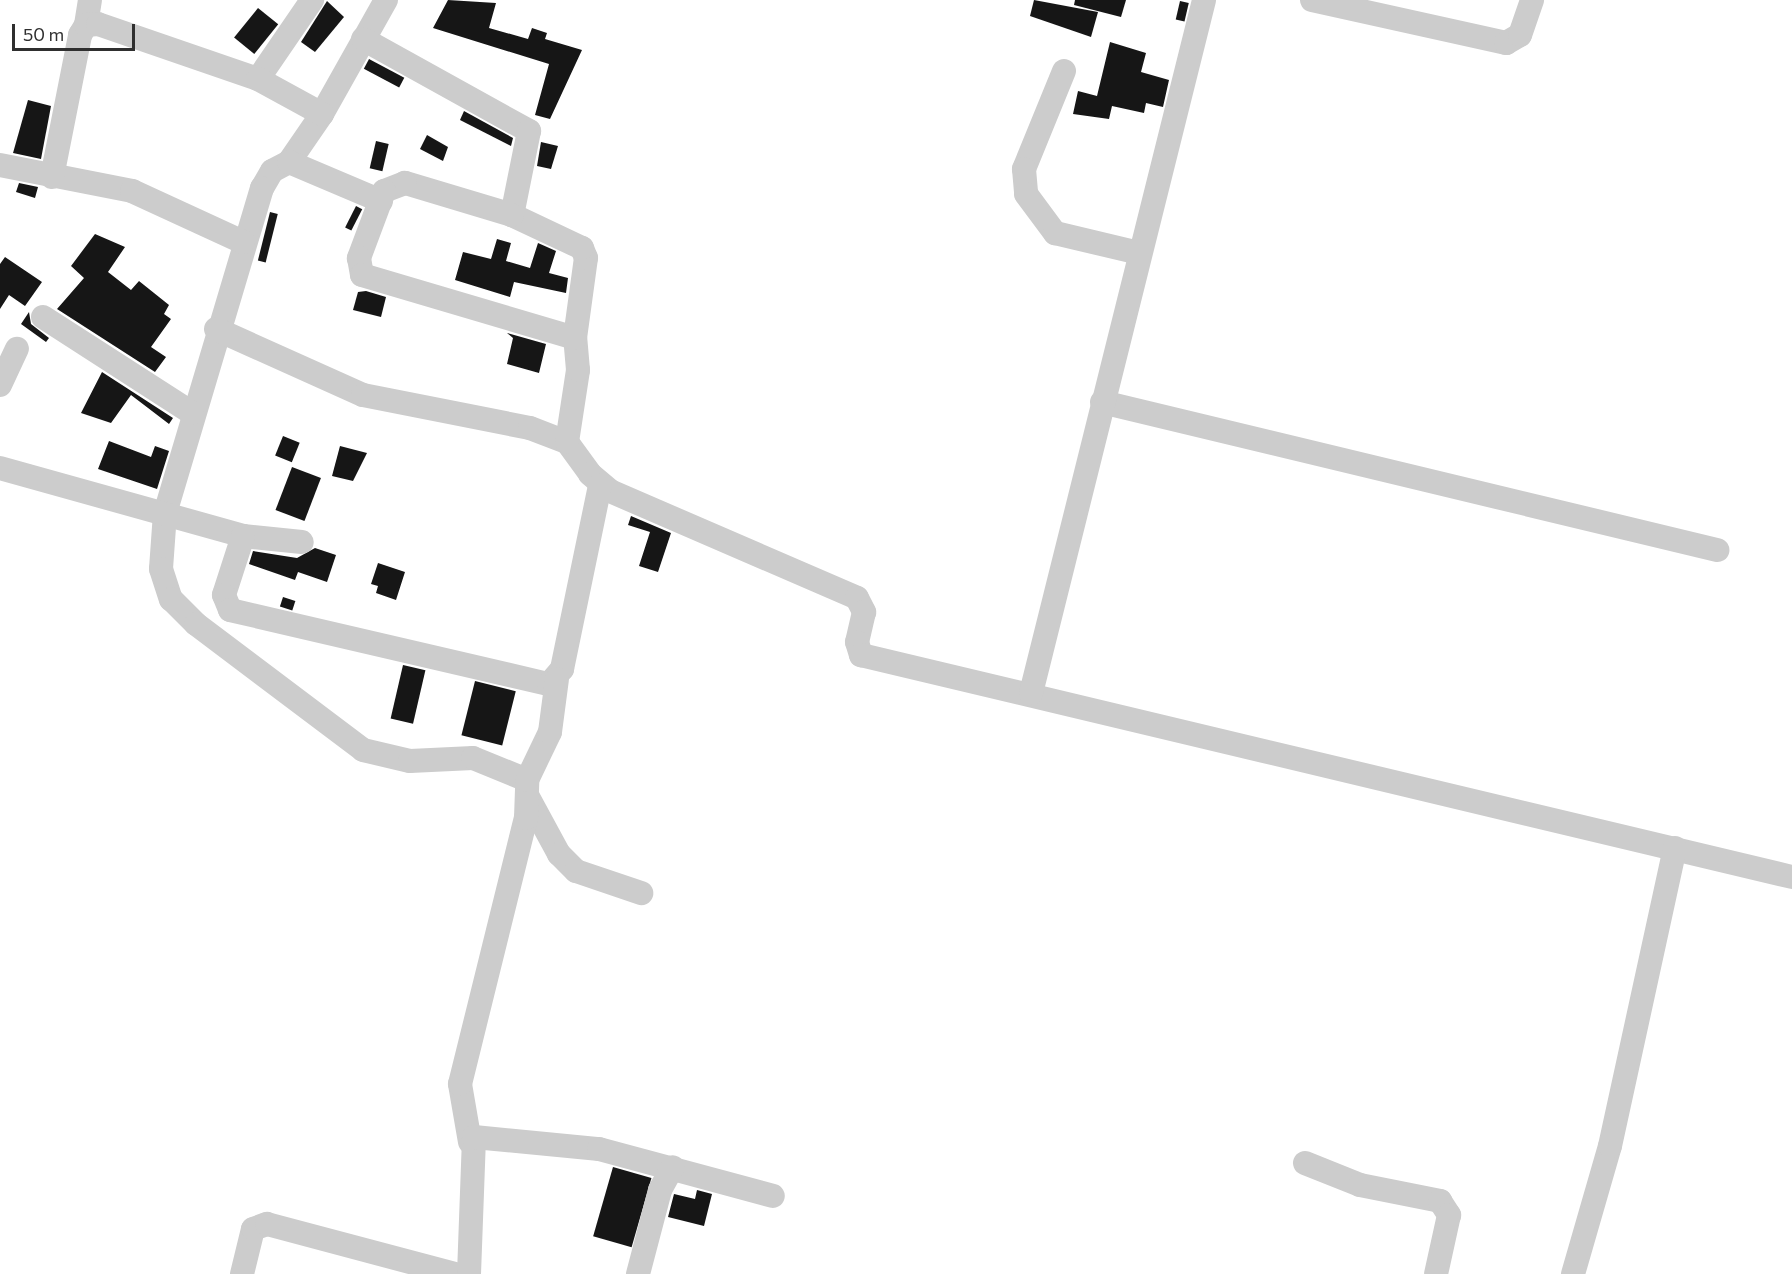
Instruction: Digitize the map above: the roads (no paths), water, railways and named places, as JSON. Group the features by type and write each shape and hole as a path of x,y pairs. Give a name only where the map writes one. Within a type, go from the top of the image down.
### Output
{"street":[{"path":"52,177 80,35 86,25 90,0"},
{"path":"258,79 312,0"},
{"path":"386,0 322,114 289,162 272,171 262,188 216,330 165,513 160,557 171,599 215,640 348,740 393,759 473,758 528,789 559,854 576,871 641,893"},
{"path":"1031,693 1204,0"},
{"path":"1312,0 1506,44 1520,35 1532,0"},
{"path":"86,25 98,24 258,79 322,114"},
{"path":"363,39 529,131 512,215"},
{"path":"1064,71 1024,169 1026,194 1055,233 1139,253"},
{"path":"289,162 381,201"},
{"path":"0,165 132,191 175,206 243,242"},
{"path":"567,442 578,370 575,338 586,258 582,248 512,215 405,183 393,184 381,201 360,258 362,275 575,338"},
{"path":"43,317 192,413"},
{"path":"216,330 363,395 530,428 567,442 600,485 857,598 864,612 857,642 861,655 1031,693 1792,877"},
{"path":"0,385 17,349"},
{"path":"1102,402 1717,550"},
{"path":"0,468 243,536 302,542"},
{"path":"469,1274 471,1142 460,1084 528,789 547,741 557,679 600,485"},
{"path":"243,536 224,594 230,610 541,684 557,679"},
{"path":"1573,1274 1610,1146 1675,849"},
{"path":"471,1142 480,1137 599,1149 673,1167 773,1196"},
{"path":"1305,1163 1360,1185 1440,1201 1449,1215 1436,1274"},
{"path":"638,1274 660,1190 673,1167"},
{"path":"242,1274 253,1230 267,1224 455,1274"}]}
